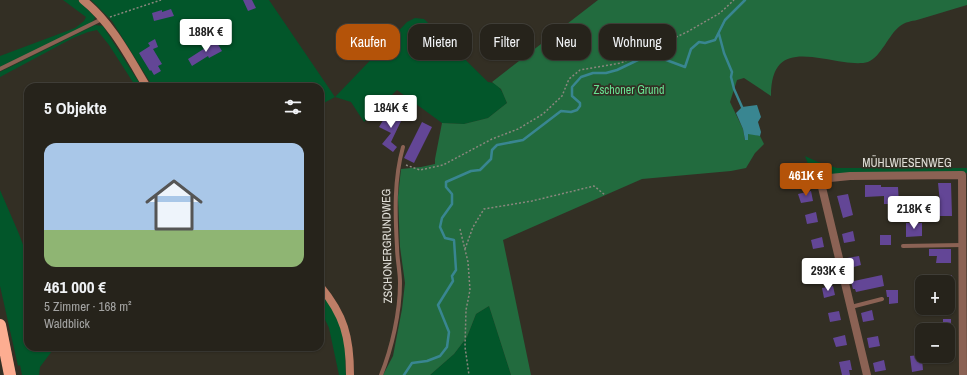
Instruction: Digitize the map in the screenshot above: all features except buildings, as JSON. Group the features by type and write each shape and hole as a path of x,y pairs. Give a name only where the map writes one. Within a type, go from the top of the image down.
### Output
{"highway":[{"path":"0,325 10,375"}],"street":[{"path":"83,0 91,6 119,41 145,83"},
{"name":"MÜHLWIESENWEG","path":"851,307 820,179 850,176 962,175 962,245 965,256 963,375"},
{"path":"324,291 334,303 342,321 347,339 350,375"},
{"path":"851,307 867,375"}],"lane":[{"path":"0,69 102,19"},
{"name":"ZSCHONERGRUNDWEG","path":"381,375 388,357 398,310 400,283 397,247 396,198 398,163 402,147"},
{"path":"903,246 962,245"},
{"path":"851,307 882,299"}],"path":[{"path":"102,19 161,0"},
{"path":"398,163 420,170 443,165 492,139 518,129 543,114 562,96 569,79 580,70 621,63 687,32 720,14 734,0"},
{"path":"465,248 473,227 484,209 532,201 594,186 605,195"},
{"path":"460,229 468,262 470,290 466,310 465,347 469,375"}],"green space":[{"path":"63,0 78,0 95,17 94,20 91,23 0,67 0,56 75,28 84,21 86,17"},
{"path":"91,0 269,0 335,97 324,103 324,83 151,83 112,21"},
{"name":"Zschoner Grund","path":"598,0 967,0 967,5 902,25 892,34 881,51 868,62 850,63 805,57 794,57 785,61 777,68 773,79 771,96 744,78 737,80 730,102 743,129 745,140 748,133 760,136 764,144 755,153 746,168 731,171 642,179 503,240 531,375 511,375 489,306 476,314 467,337 454,354 430,375 383,375 393,356 402,309 405,283 400,247 398,197 401,169 435,164 442,123 464,124 488,118 507,103 501,89 492,82 520,60 534,60 534,50 542,43 542,60 591,60 591,24 567,24"},
{"path":"415,18 424,19 429,24 408,24 408,60 466,60 488,82 498,86 507,103 488,118 464,124 442,123 397,90 364,122 351,102 335,97 371,60 400,60 400,29 407,22"},
{"path":"95,25 103,26 139,83 133,83 109,45 97,30 73,38 0,77 0,72"},
{"path":"805,156 837,168 967,168 967,173 849,174 829,176 812,175"},
{"path":"0,190 24,247 24,351 52,351 40,367 39,375 22,375 20,365 18,366 0,286"},
{"path":"324,296 339,321 343,332 346,375 339,375 329,328 324,317"},
{"path":"489,306 511,375 430,375 454,354 467,337 476,314"}],"water":[{"path":"757,105 761,117 758,122 761,132 760,136 748,134 748,140 745,140 743,129 736,113 742,107"}],"waterway":[{"path":"404,375 412,363 427,361 440,356 447,347 449,332 438,305 453,281 452,276 456,270 454,240 445,238 440,227 442,218 452,204 452,194 446,187 446,182 471,171 480,170 491,159 492,150 497,145 523,140 561,111 571,112 577,110 580,103 572,96 572,87 581,77 593,73 606,73 617,70 642,58 653,55 685,67 691,49 699,42 705,43 715,40 725,20 745,0"},
{"path":"719,34 724,53 732,72 731,77 734,89 742,107"}]}
